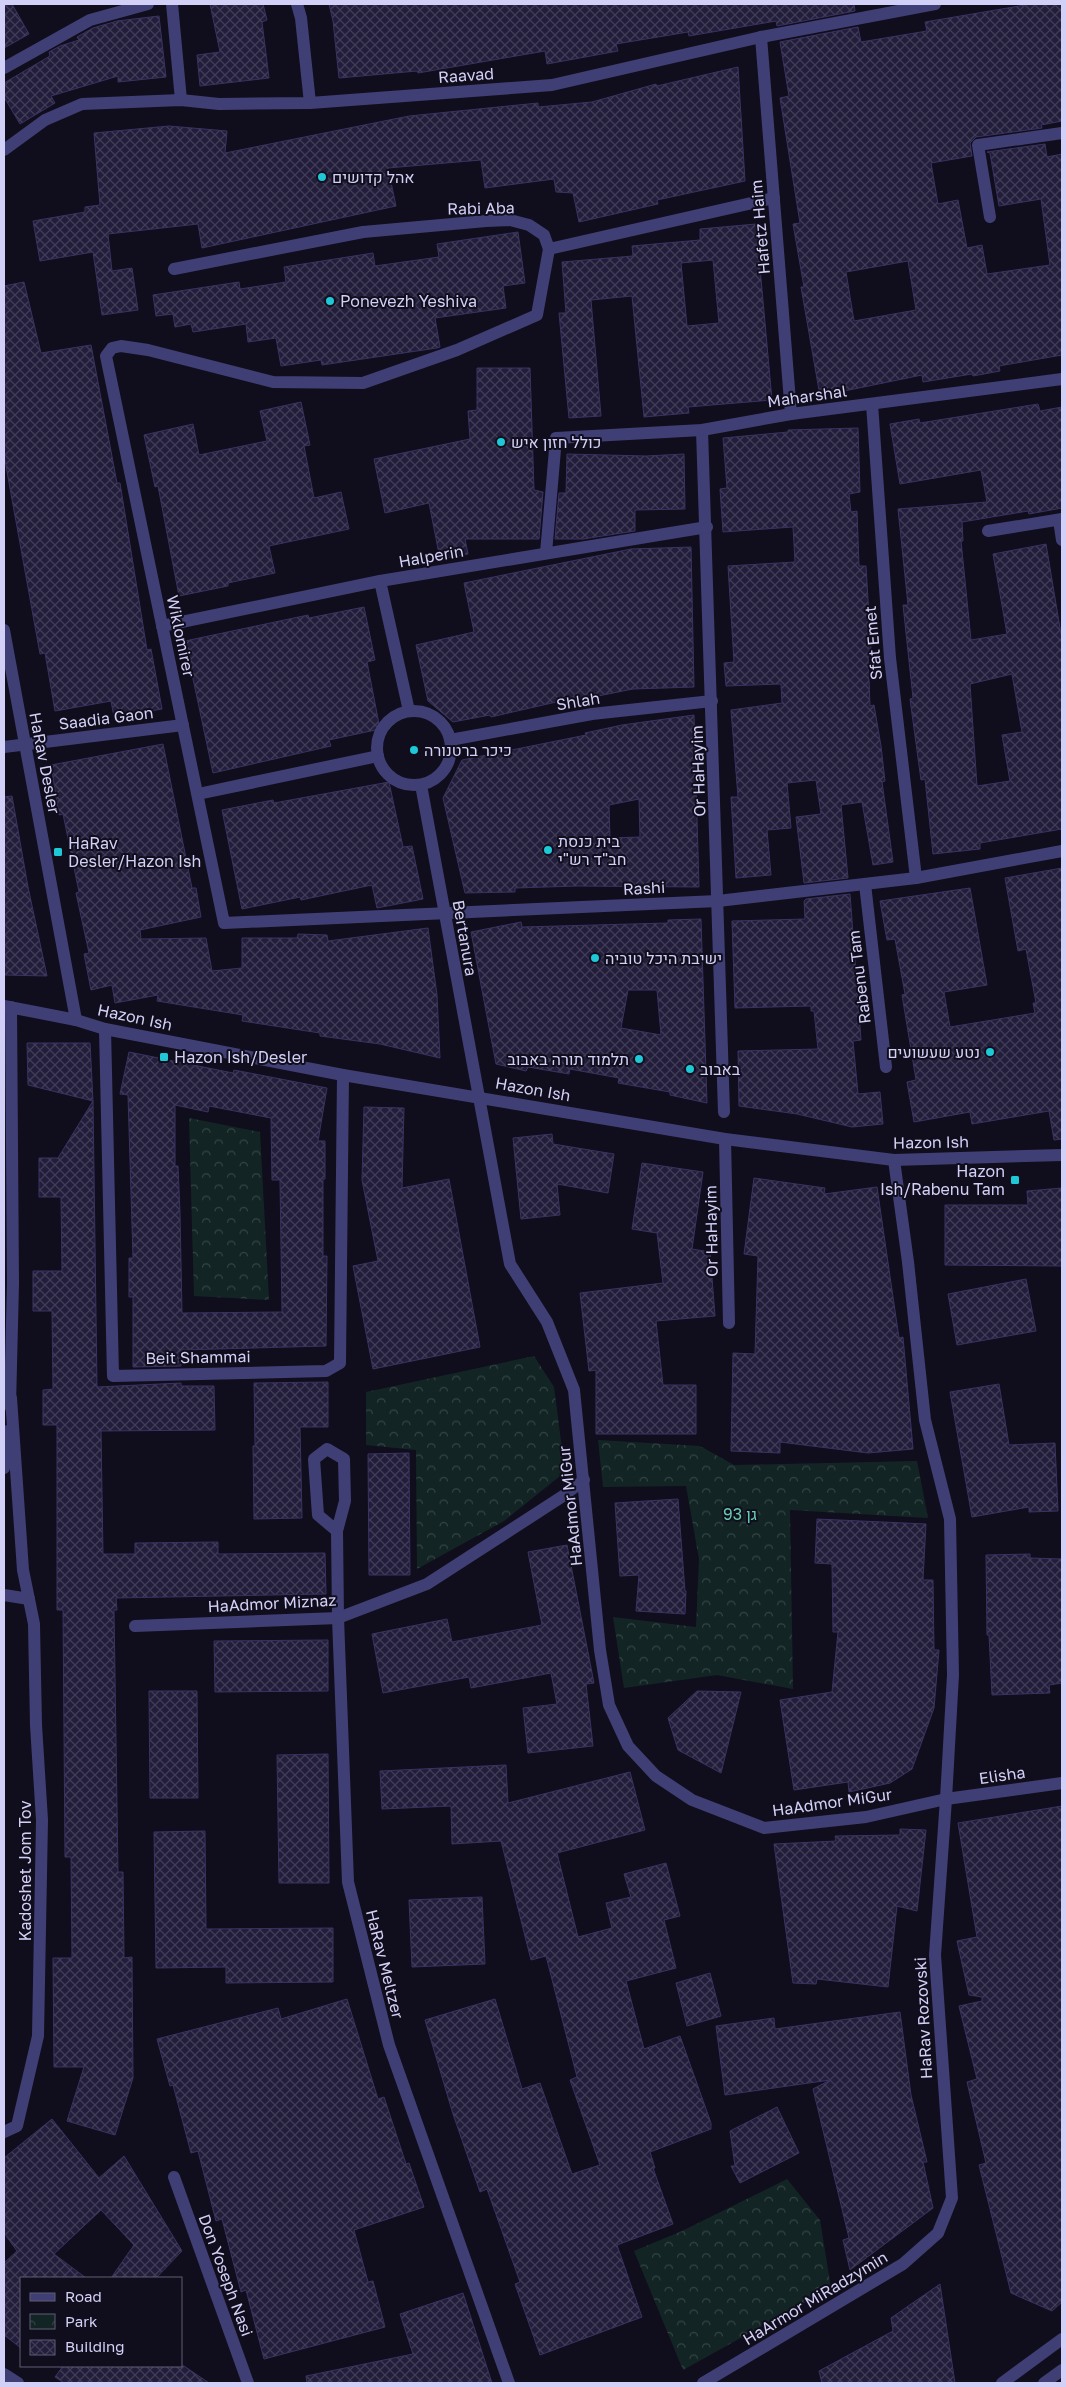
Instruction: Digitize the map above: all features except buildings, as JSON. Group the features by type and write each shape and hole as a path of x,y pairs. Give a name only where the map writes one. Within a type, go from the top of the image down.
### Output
{"street":[{"path":"4,68 90,20 148,4"},
{"path":"172,4 181,100"},
{"path":"297,4 301,18 310,103"},
{"name":"Raavad","path":"6,145 44,120 82,104 181,100 219,104 310,103 552,85 761,37 935,4"},
{"name":"Hafetz Haim","path":"761,37 791,414"},
{"path":"990,217 978,145 1062,133"},
{"path":"550,249 774,198"},
{"name":"Rabi Aba","path":"174,269 362,232 486,220 510,220 529,224 544,235 550,249"},
{"name":"Wiklomirer","path":"224,923 106,356 112,348 121,346 148,350 273,382 363,383 457,350 536,315 550,249"},
{"name":"Maharshal","path":"546,553 556,438 702,430 791,414 1062,379"},
{"name":"Sfat Emet","path":"872,404 890,658 916,878"},
{"name":"Or HaHayim","path":"702,430 724,1112"},
{"path":"988,531 1061,520 1062,540"},
{"name":"Halperin","path":"162,626 380,581 706,527"},
{"path":"380,581 409,711"},
{"name":"HaRav Desler","path":"4,630 76,1020"},
{"name":"Shlah","path":"450,740 592,714 712,701"},
{"path":"409,711 420,711 430,715 446,730 450,740 451,752 444,768 432,781 421,784 409,785 394,778 382,766 378,756 377,744 381,732 388,722 397,715 409,711"},
{"name":"Saadia Gaon","path":"4,747 183,725"},
{"path":"198,794 378,756"},
{"name":"Bertanura","path":"421,784 478,1097"},
{"name":"Rashi","path":"224,923 718,901 916,878 1062,851"},
{"name":"Rabenu Tam","path":"865,884 886,1067"},
{"path":"4,1468 11,1398 13,1274 7,1006"},
{"name":"Hazon Ish","path":"7,1006 76,1020 105,1029 342,1075 725,1138 894,1160 1062,1155"},
{"name":"Beit Shammai","path":"105,1029 113,1376 326,1371 340,1363 342,1075"},
{"name":"HaAdmor MiGur","path":"478,1097 510,1264 547,1322 574,1390 600,1650 609,1705 628,1746 656,1776 692,1800 764,1828 866,1816 946,1799"},
{"name":"Or HaHayim","path":"725,1138 729,1323"},
{"path":"894,1160 926,1420 950,1518 953,1675 946,1799"},
{"path":"4,1595 29,1599 23,1570 11,1398"},
{"name":"HaRav Meltzer","path":"337,1532 318,1515 314,1459 327,1449 344,1459 345,1501 337,1532 338,1618 348,1882 389,2045 509,2383"},
{"name":"HaAdmor Miznaz","path":"135,1626 338,1618 427,1584 563,1496 584,1480"},
{"name":"Kadoshet Jom Tov","path":"4,2132 17,2126 38,2036 42,1820 36,1725 34,1624 29,1599"},
{"name":"Elisha","path":"946,1799 1062,1783"},
{"name":"HaRav Rozovski","path":"938,2233 952,2198 935,1956 946,1799"},
{"name":"Don Yoseph Nasi","path":"174,2178 248,2383"},
{"name":"HaArmor MiRadzymin","path":"703,2383 903,2264 938,2233"},
{"path":"1002,2383 1062,2339"},
{"path":"1044,2383 1062,2370"},
{"path":"4,2374 18,2383"}],"green space":[{"path":"189,1118 260,1132 269,1300 194,1296"},
{"path":"534,1356 554,1387 565,1472 504,1521 417,1569 416,1450 366,1445 366,1392"},
{"name":"גן 93","path":"598,1440 700,1446 734,1465 917,1461 928,1518 790,1510 793,1689 717,1675 624,1688 613,1617 696,1627 699,1559 686,1486 603,1487"},
{"path":"787,2179 820,2220 831,2288 683,2370 634,2251 682,2231"}],"place":[{"name":"אהל קדושים","path":"322,177"},
{"name":"Ponevezh Yeshiva","path":"330,301"},
{"name":"כולל חזון איש","path":"501,442"},
{"name":"כיכר ברטנורה","path":"414,750"},
{"name":"בית כנסת חב\"ד רש\"י","path":"548,850"},
{"name":"HaRav Desler/Hazon Ish","path":"58,852"},
{"name":"ישיבת היכל טוביה","path":"595,958"},
{"name":"נטע שעשועים","path":"990,1052"},
{"name":"Hazon Ish/Desler","path":"164,1057"},
{"name":"תלמוד תורה באבוב","path":"639,1059"},
{"name":"באבוב","path":"690,1069"},
{"name":"Hazon Ish/Rabenu Tam","path":"1015,1180"}]}
